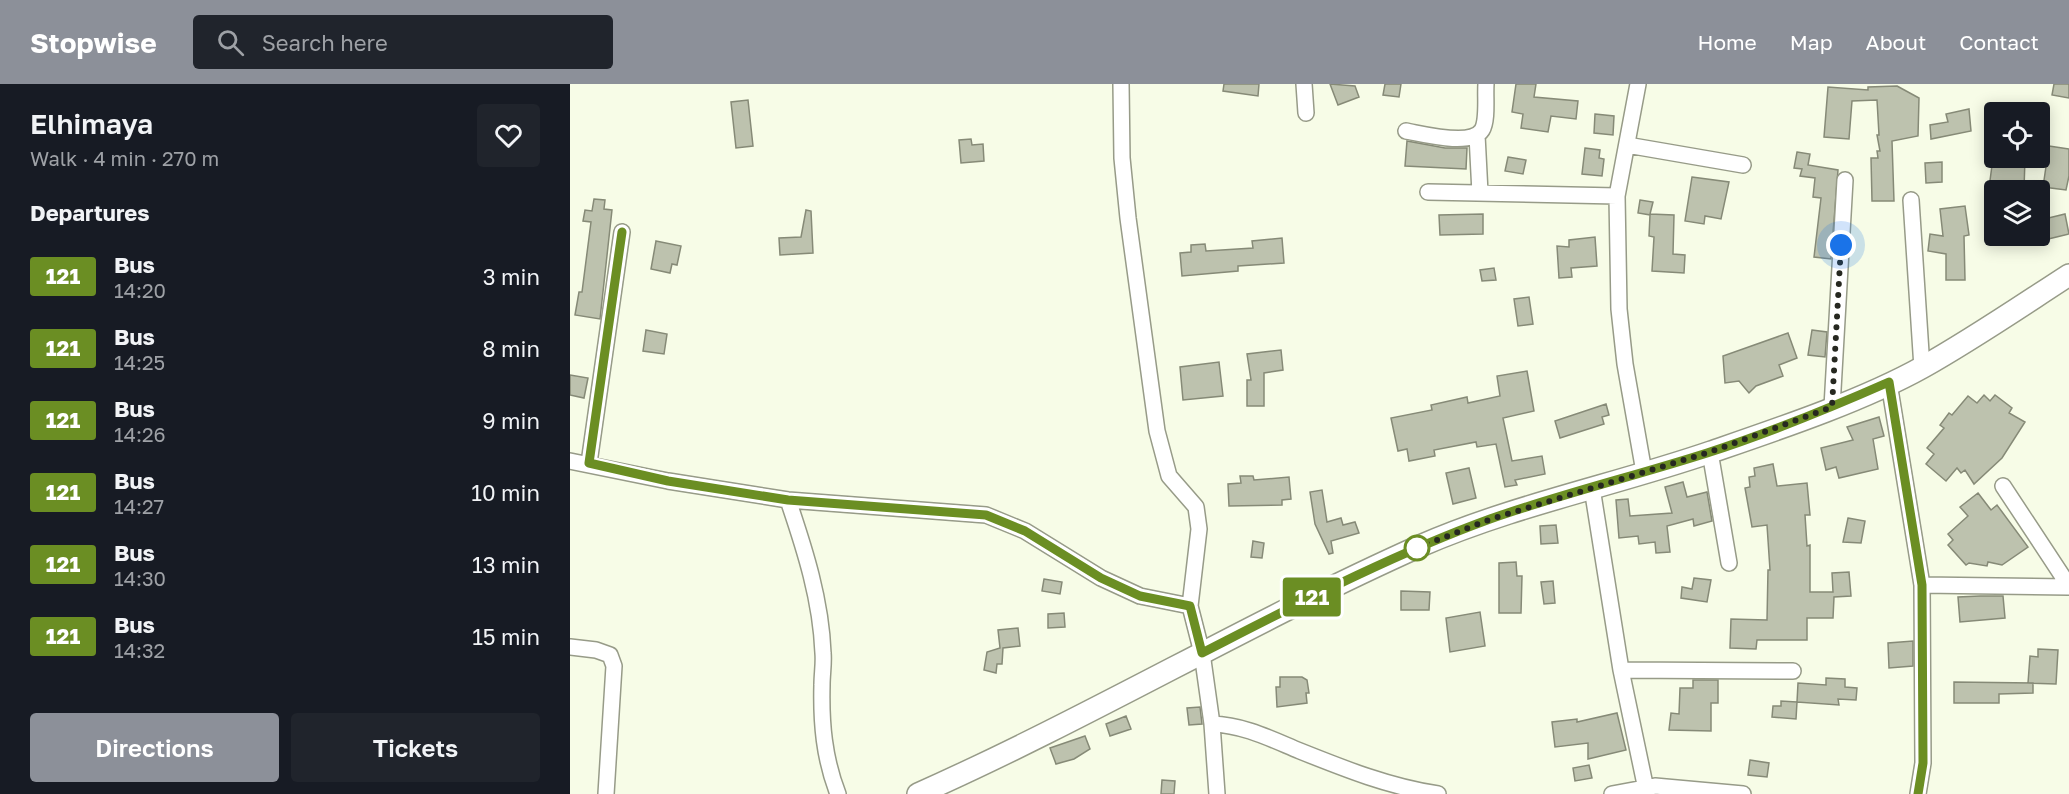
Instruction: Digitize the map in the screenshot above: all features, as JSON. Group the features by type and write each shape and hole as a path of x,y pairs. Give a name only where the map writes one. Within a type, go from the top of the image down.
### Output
{"main road":[{"path":"918,794 990,762 1298,604 1421,546 1491,519 1710,452 1832,407 1922,368 2069,275"}],"street":[{"path":"1121,84 1122,158 1128,218 1157,431 1169,476 1196,507 1199,529 1190,606 1202,653 1212,723 1217,794"},
{"path":"1304,84 1306,113"},
{"path":"1406,131 1456,139 1477,135 1484,127 1486,84"},
{"path":"1638,84 1617,196 1619,309 1625,364 1644,472"},
{"path":"1477,135 1480,193"},
{"path":"1627,146 1743,165"},
{"path":"1832,407 1845,180"},
{"path":"1428,192 1617,196"},
{"path":"1911,200 1922,368"},
{"path":"589,463 622,232"},
{"path":"1889,382 1922,585 1923,763 1918,794"},
{"path":"1710,452 1729,563"},
{"path":"570,461 589,463 668,481 788,500 986,515 1025,531 1101,578 1140,596 1190,606"},
{"path":"2003,486 2069,586"},
{"path":"1592,488 1621,669 1647,790"},
{"path":"788,500 809,562 819,615 824,655 822,734 828,770 838,794"},
{"path":"1922,585 2069,586"},
{"path":"570,647 596,650 610,656 614,666 606,794"},
{"path":"1621,669 1793,671"},
{"path":"1212,723 1229,724 1254,731 1345,768 1406,789 1438,794"},
{"path":"1612,794 1671,786 1743,794"}],"building":[{"path":"1224,84 1259,84 1258,96 1223,91"},
{"path":"1330,84 1355,86 1359,97 1338,105"},
{"path":"1385,84 1401,84 1399,97 1383,95"},
{"path":"1516,84 1536,84 1534,97 1578,101 1576,119 1551,116 1548,132 1521,128 1523,114 1512,112"},
{"path":"2054,84 2069,84 2069,98 2052,95"},
{"path":"1897,86 1919,98 1918,136 1892,141 1894,201 1872,201 1871,158 1878,158 1877,151 1880,151 1877,135 1879,135 1877,100 1852,101 1849,139 1824,137 1828,87 1868,90 1868,87"},
{"path":"748,100 753,146 736,148 731,102"},
{"path":"1969,109 1971,131 1931,139 1930,125 1948,122 1946,114"},
{"path":"1595,114 1614,116 1613,135 1594,133"},
{"path":"971,139 972,145 983,144 984,161 961,163 959,140"},
{"path":"1407,141 1445,148 1467,148 1466,169 1405,166"},
{"path":"2050,146 2069,149 2069,176 2066,190 2050,188 2050,180 2044,180 2046,168 2050,168"},
{"path":"1585,148 1600,150 1599,158 1604,159 1602,176 1582,174"},
{"path":"1797,152 1810,154 1808,165 1838,170 1831,259 1814,257 1821,198 1813,197 1815,178 1800,176 1802,169 1794,168"},
{"path":"1508,157 1526,160 1523,174 1505,171"},
{"path":"1942,162 1942,182 1926,183 1925,163"},
{"path":"1992,168 2025,168 2024,180 1990,180"},
{"path":"1692,177 1729,182 1721,219 1705,216 1704,224 1685,221"},
{"path":"594,199 605,200 604,209 612,210 600,319 575,315 579,292 582,292 591,222 583,221 585,210 592,211"},
{"path":"1640,200 1653,202 1650,214 1674,215 1673,254 1685,255 1684,273 1652,271 1654,237 1649,236 1650,215 1638,213"},
{"path":"1965,206 1969,235 1964,236 1965,280 1946,280 1946,254 1928,251 1930,234 1943,236 1940,209"},
{"path":"806,210 811,211 813,253 780,255 779,238 801,237"},
{"path":"1483,214 1483,234 1440,235 1439,215"},
{"path":"2065,214 2069,234 2050,239 2050,218"},
{"path":"1595,237 1597,266 1571,268 1572,277 1559,278 1557,246 1569,247 1569,240"},
{"path":"1282,238 1284,263 1238,266 1238,271 1182,276 1180,253 1191,252 1191,245 1205,244 1206,251 1253,248 1252,241"},
{"path":"656,241 681,246 677,265 672,264 670,273 651,269"},
{"path":"1494,268 1496,280 1482,281 1480,270"},
{"path":"1529,297 1533,324 1518,326 1514,299"},
{"path":"646,330 667,334 664,354 643,351"},
{"path":"1812,330 1827,332 1825,357 1808,355"},
{"path":"1788,333 1797,358 1779,365 1783,376 1756,386 1749,393 1739,381 1725,383 1723,356"},
{"path":"1281,350 1283,370 1264,373 1264,406 1247,406 1247,380 1251,380 1247,354"},
{"path":"1219,362 1223,396 1183,400 1180,367"},
{"path":"1527,371 1534,411 1503,418 1512,461 1542,456 1545,474 1515,480 1517,485 1505,487 1496,444 1477,447 1476,442 1434,450 1435,456 1409,461 1407,449 1398,451 1391,418 1432,410 1431,405 1467,397 1468,403 1500,396 1497,376"},
{"path":"570,375 588,378 584,398 570,395"},
{"path":"1984,395 1990,401 1995,395 2012,408 2009,413 2025,422 2002,458 1974,484 1965,470 1961,473 1957,468 1946,481 1926,464 1934,454 1927,448 1944,428 1940,425 1949,413 1952,415 1968,396 1977,403"},
{"path":"1606,404 1609,415 1602,417 1604,424 1560,438 1555,421"},
{"path":"1879,417 1884,436 1873,439 1878,469 1839,478 1836,467 1826,470 1821,448 1853,440 1847,427"},
{"path":"1773,464 1777,486 1807,483 1810,515 1805,515 1807,546 1810,545 1810,592 1833,592 1832,573 1849,572 1851,596 1834,597 1833,618 1807,618 1807,640 1757,640 1756,649 1730,648 1731,619 1767,620 1768,570 1770,570 1767,525 1752,527 1745,488 1750,487 1749,477 1755,476 1754,468"},
{"path":"1469,468 1476,498 1453,504 1446,473"},
{"path":"1240,476 1253,476 1254,480 1289,477 1291,499 1282,500 1282,505 1229,506 1228,484 1241,483"},
{"path":"1683,482 1687,497 1707,492 1712,521 1694,526 1693,519 1667,526 1670,552 1656,553 1655,542 1639,544 1638,536 1619,538 1616,500 1628,499 1630,516 1672,513 1665,487"},
{"path":"1322,490 1327,522 1341,518 1343,525 1355,522 1359,533 1331,541 1333,553 1329,554 1315,524 1310,492"},
{"path":"1978,493 1991,510 1997,505 2028,547 2002,565 1988,562 1987,566 1969,563 1966,565 1948,545 1953,540 1948,534 1968,516 1960,507"},
{"path":"1848,518 1865,521 1861,543 1843,542"},
{"path":"1556,525 1558,543 1541,544 1540,526"},
{"path":"1253,541 1264,543 1262,558 1251,557"},
{"path":"1516,562 1517,576 1522,576 1521,613 1499,613 1499,563"},
{"path":"1694,578 1711,580 1707,602 1681,598 1682,587 1692,589"},
{"path":"1044,579 1062,582 1060,594 1042,591"},
{"path":"1553,581 1555,603 1544,604 1541,582"},
{"path":"1401,591 1430,592 1429,610 1401,610"},
{"path":"2003,596 2005,618 1960,622 1958,597"},
{"path":"1480,612 1485,646 1450,652 1446,618"},
{"path":"1064,613 1065,627 1048,628 1048,614"},
{"path":"1018,628 1020,646 1003,648 1002,664 997,664 996,673 984,670 987,652 1000,648 998,630"},
{"path":"1913,641 1913,666 1889,668 1888,643"},
{"path":"2038,649 2058,650 2056,684 2028,683 2030,656 2038,657"},
{"path":"1280,677 1302,677 1307,680 1309,693 1306,693 1307,703 1277,707 1276,687 1280,687"},
{"path":"1826,678 1845,679 1845,687 1857,688 1856,700 1838,699 1839,705 1797,702 1798,683 1826,685"},
{"path":"1693,680 1718,680 1718,703 1711,703 1711,731 1669,730 1671,713 1679,714 1680,688 1693,688"},
{"path":"1954,682 2033,683 2033,693 1999,694 1999,703 1954,703"},
{"path":"1781,701 1797,702 1796,719 1772,717 1773,706 1781,706"},
{"path":"1200,707 1202,724 1189,725 1187,708"},
{"path":"1617,713 1626,750 1588,759 1588,743 1555,747 1552,722 1577,719 1577,722"},
{"path":"1126,716 1131,729 1110,736 1106,724"},
{"path":"1085,736 1090,749 1074,759 1056,764 1050,748"},
{"path":"1750,760 1769,763 1767,777 1748,775"},
{"path":"1589,765 1592,778 1575,781 1573,768"},
{"path":"1162,780 1175,781 1174,794 1161,794"}],"bus line":[{"name":"121","path":"622,232 589,463 668,481 756,493 788,500 986,515 1025,531 1061,556 1140,596 1190,606 1202,653 1298,604 1421,546 1491,519 1710,452 1832,407 1889,382 1922,585 1923,763 1918,794"}],"route":[{"path":"1417,548 1491,519 1710,452 1832,407 1841,245"}]}
